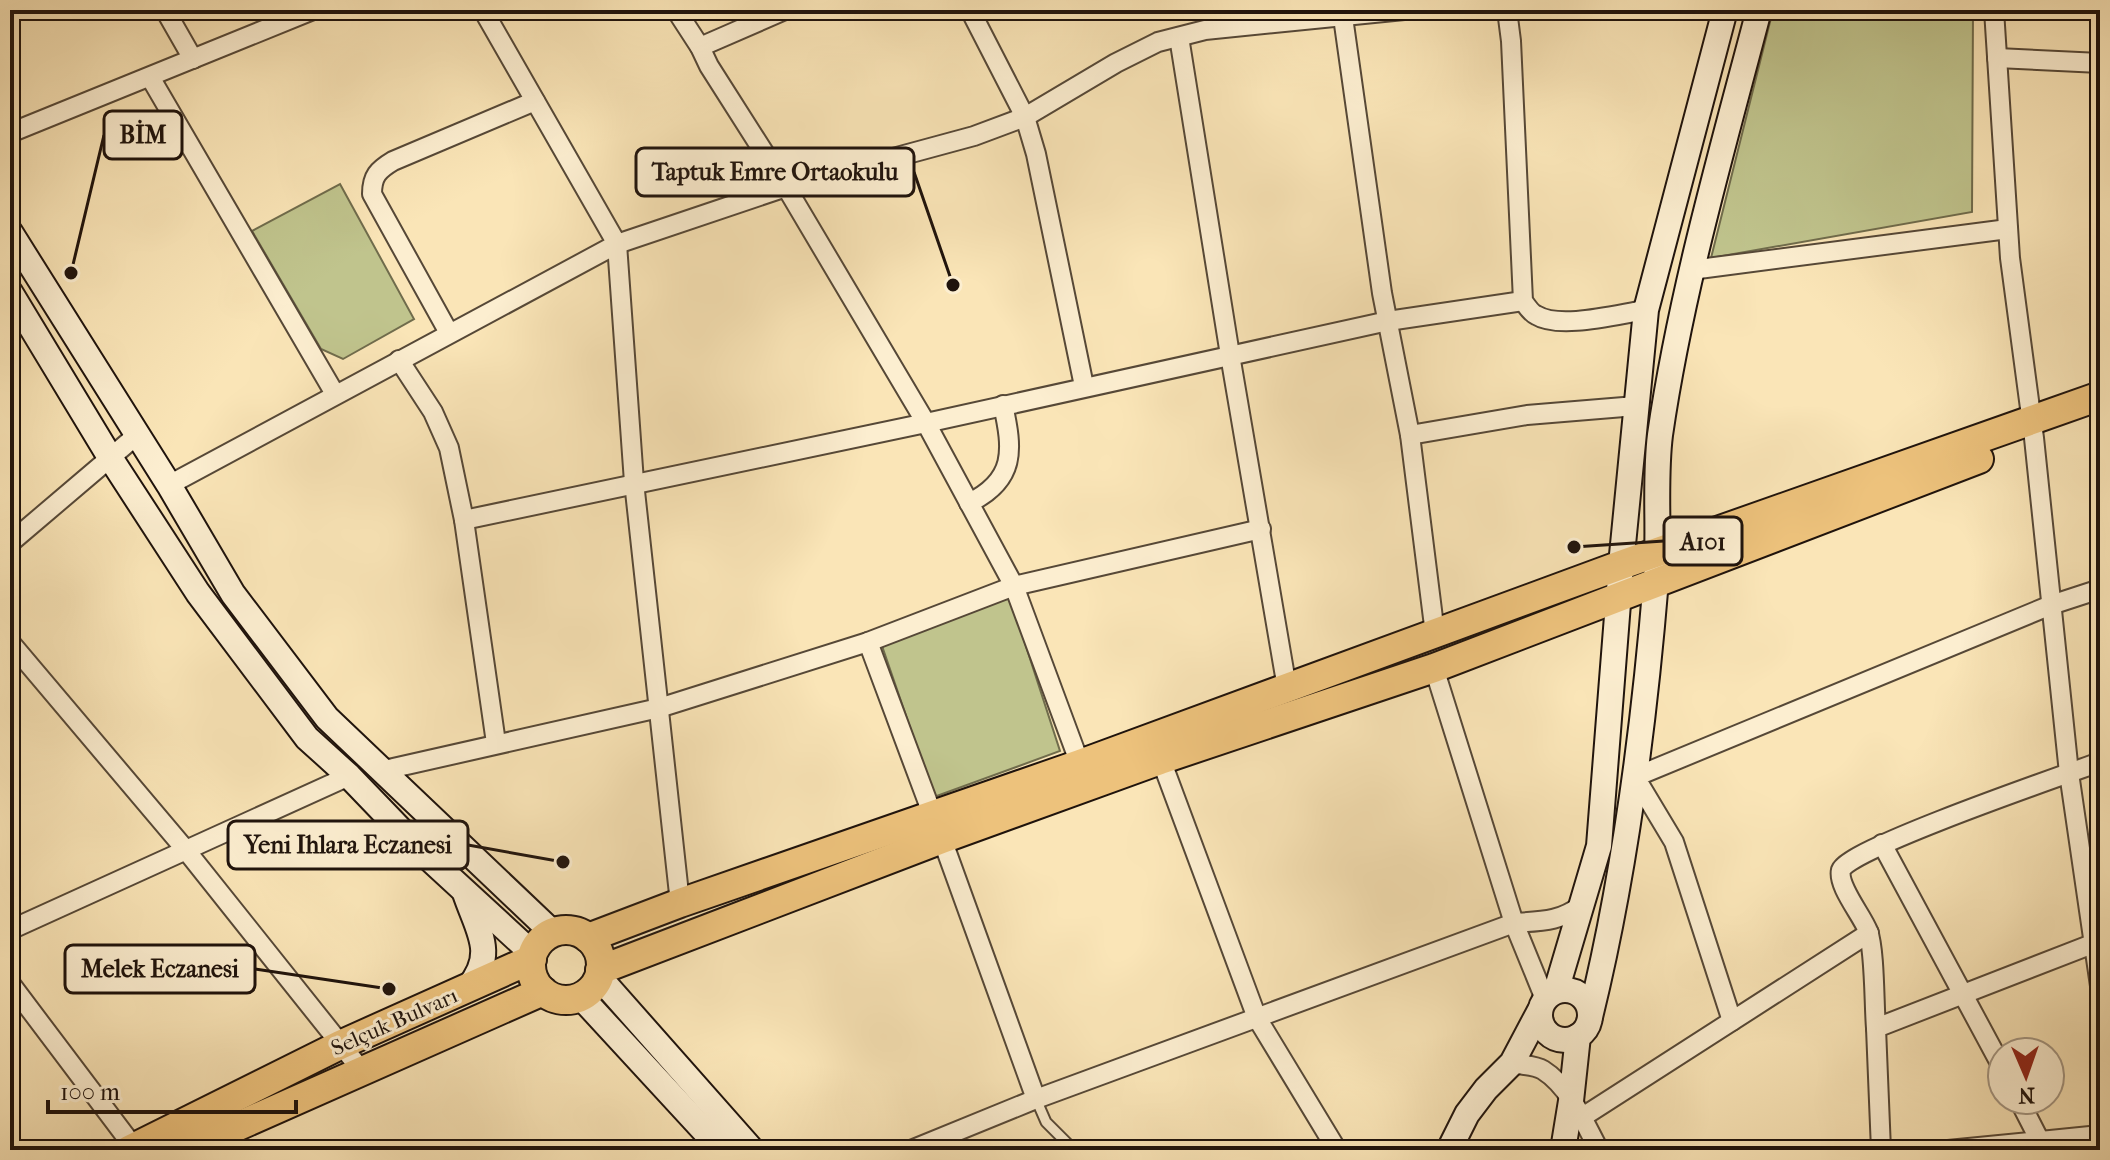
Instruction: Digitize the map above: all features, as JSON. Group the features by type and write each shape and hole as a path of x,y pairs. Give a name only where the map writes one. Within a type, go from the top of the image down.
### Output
{"main road":[{"path":"588,938 680,903 937,828 1156,749 1434,668 1656,584 2032,429 2100,396"},
{"path":"593,981 599,953 588,938 573,931 553,933 540,942 532,956 532,973 543,991 563,1000 593,981 1080,764 1156,749 1287,688 1621,565 2032,429 2100,416"},
{"name":"Selçuk Bulvarı","path":"133,1149 340,1045 532,956"},
{"name":"Selçuk Bulvarı","path":"184,1150 543,991"}],"street":[{"path":"165,10 193,59"},
{"path":"10,133 313,10"},
{"path":"483,10 617,244 634,482 680,903"},
{"path":"676,10 786,187 926,423 1014,586 1080,764"},
{"path":"700,47 785,10"},
{"path":"970,10 1025,117 1036,154 1084,386"},
{"path":"1214,10 1231,27"},
{"path":"169,485 617,244 786,187 974,136 1025,117 1158,42 1231,27 1343,12 1404,10"},
{"path":"1507,10 1523,301 1535,315 1553,321 1584,320 1646,310"},
{"path":"1577,1031 1546,1032 1541,1024 1599,846 1621,565 1646,310 1725,10"},
{"path":"1512,1063 1577,1031 1608,944 1635,777 1656,584 1660,438 1691,270 1759,10"},
{"path":"1994,10 2008,229 2069,773 2097,942 2100,986"},
{"path":"1343,12 1388,321 1410,435 1435,634"},
{"path":"1179,37 1287,688"},
{"path":"1997,58 2100,63"},
{"path":"150,77 335,394"},
{"path":"449,333 372,194 372,183 377,171 393,161 535,101"},
{"path":"1691,270 2008,229"},
{"path":"10,232 169,485 233,594 327,718 553,933"},
{"path":"10,292 111,459 216,617 307,738 532,956"},
{"path":"464,520 926,423 1388,321 1523,301"},
{"path":"399,360 433,412 449,448 464,520 496,743"},
{"path":"969,503 990,493 1011,456 1003,405"},
{"path":"1410,435 1527,415 1636,406"},
{"path":"10,543 137,435"},
{"path":"380,771 659,708 868,642 1014,586 1261,529"},
{"path":"1635,777 2051,605 2100,589"},
{"path":"10,642 185,849 362,1071"},
{"path":"868,642 1036,1099"},
{"path":"1434,668 1514,923 1547,1001"},
{"path":"1156,749 1257,1018 1337,1150"},
{"path":"1881,1150 1869,933 1841,883 1841,870 1846,863 1882,844 2100,762"},
{"path":"10,930 349,776"},
{"path":"1635,777 1674,842 1732,1021"},
{"path":"1882,844 1986,1036"},
{"path":"464,891 485,957 478,975 468,988"},
{"path":"911,1150 1036,1099 1514,923 1555,920 1582,905"},
{"path":"1576,1110 1732,1021 1869,933"},
{"path":"1876,1028 2097,942"},
{"path":"593,981 722,1150"},
{"path":"593,981 752,1150"},
{"path":"10,983 133,1149"},
{"path":"1449,1150 1467,1114 1512,1063 1547,1001 1564,989 1578,993 1586,1001 1577,1031 1576,1110 1563,1150"},
{"path":"1512,1063 1541,1068 1576,1110 1599,1150"},
{"path":"2027,1116 2040,1141"},
{"path":"1948,1150 2100,1135"}],"lane":[{"path":"1036,1099 1046,1122 1074,1150"}],"green space":[{"path":"1773,10 1973,10 1972,212 1711,258"},
{"path":"340,184 414,319 343,359 321,349 252,231"},
{"path":"1010,597 1060,751 934,797 881,643"}],"place":[{"name":"BİM","path":"71,273"},
{"name":"Taptuk Emre Ortaokulu","path":"953,285"},
{"name":"A101","path":"1574,547"},
{"name":"Yeni Ihlara Eczanesi","path":"563,862"},
{"name":"Melek Eczanesi","path":"389,989"}]}
